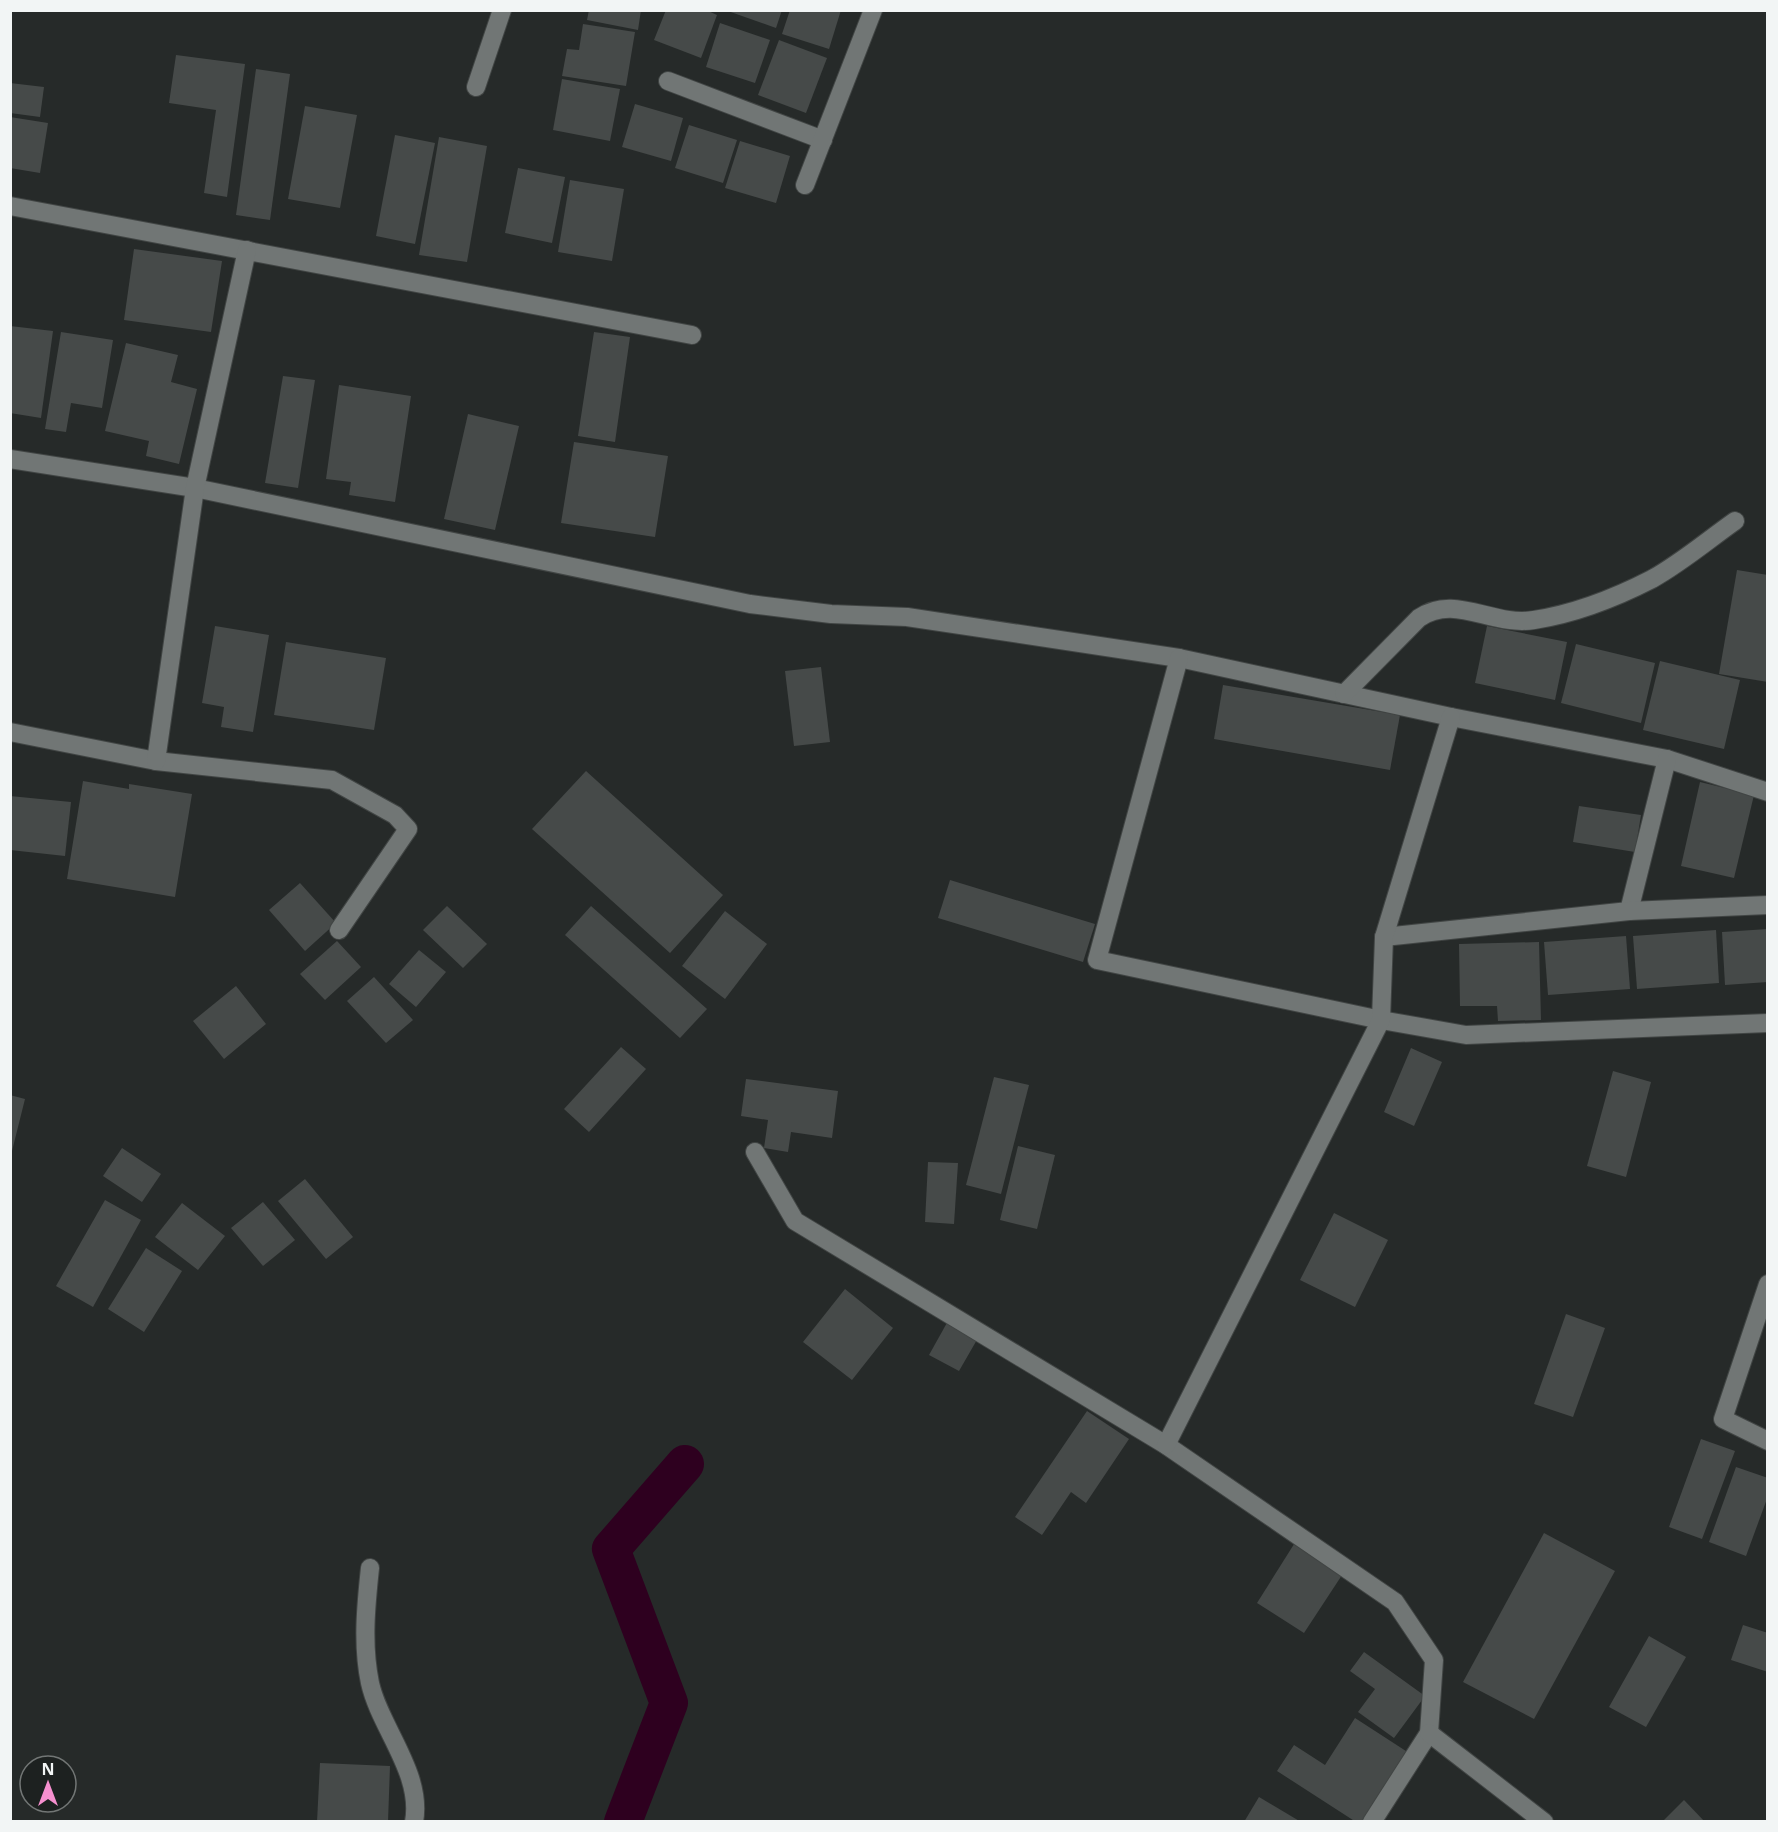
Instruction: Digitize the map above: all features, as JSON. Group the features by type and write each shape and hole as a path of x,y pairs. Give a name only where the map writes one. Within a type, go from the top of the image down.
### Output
{"street":[{"path":"476,87 502,10"},
{"path":"805,185 873,10"},
{"path":"668,81 823,140"},
{"path":"10,206 692,335"},
{"path":"156,761 195,488 246,250"},
{"path":"10,459 195,488 750,604 831,614 907,616 1179,657 1451,717 1667,759 1767,792"},
{"path":"1344,694 1419,618 1430,610 1445,607 1501,620 1534,620 1581,607 1653,578 1735,521"},
{"path":"1179,657 1097,960 1381,1020 1466,1035 1767,1023"},
{"path":"1166,1445 1381,1020 1384,937 1451,717"},
{"path":"10,732 156,761 332,780 395,815 408,829 339,930"},
{"path":"1629,911 1667,759"},
{"path":"1384,937 1629,911 1767,904"},
{"path":"755,1152 795,1221 1166,1445 1395,1602 1434,1660 1429,1733 1372,1821"},
{"path":"1767,1284 1723,1419 1767,1441"},
{"path":"370,1568 365,1649 370,1684 411,1780 416,1810 414,1821"},
{"path":"1429,1733 1544,1821"}],"building":[{"path":"589,10 641,10 638,30 587,20"},
{"path":"666,10 706,10 717,15 701,58 654,40"},
{"path":"725,10 782,10 776,28"},
{"path":"790,10 841,10 829,49 782,34"},
{"path":"720,23 770,40 755,83 706,67"},
{"path":"583,24 635,32 626,86 562,76 567,49 579,50"},
{"path":"779,40 827,58 806,113 758,95"},
{"path":"176,55 245,64 227,197 204,193 216,110 169,103"},
{"path":"256,69 290,74 270,220 236,215"},
{"path":"562,79 620,89 610,141 553,130"},
{"path":"10,83 44,87 40,117 10,113"},
{"path":"635,104 683,118 671,161 622,147"},
{"path":"305,106 357,115 340,208 288,199"},
{"path":"10,117 48,123 40,173 10,168"},
{"path":"689,125 737,140 723,183 675,168"},
{"path":"395,135 435,143 415,244 376,236"},
{"path":"439,137 487,146 467,262 419,255"},
{"path":"740,141 790,156 776,203 725,188"},
{"path":"518,168 565,177 552,243 505,233"},
{"path":"570,180 624,189 612,261 558,252"},
{"path":"134,249 222,261 211,332 124,320"},
{"path":"10,326 53,331 41,418 10,413"},
{"path":"61,332 113,340 102,408 71,403 66,432 45,429"},
{"path":"594,332 630,337 615,442 578,436"},
{"path":"126,343 178,355 171,382 197,389 179,464 146,456 149,441 105,431"},
{"path":"283,376 315,380 298,488 265,483"},
{"path":"339,385 411,396 395,502 349,495 351,482 326,479"},
{"path":"468,414 519,426 495,530 444,519"},
{"path":"574,442 668,456 655,537 561,523"},
{"path":"1737,570 1768,575 1768,682 1719,674"},
{"path":"215,626 269,635 253,732 221,727 224,707 202,703"},
{"path":"1487,626 1567,642 1555,700 1475,683"},
{"path":"286,642 386,658 374,730 274,715"},
{"path":"1576,644 1655,663 1641,723 1561,703"},
{"path":"1660,661 1740,680 1724,749 1643,730"},
{"path":"821,667 830,742 794,746 785,671"},
{"path":"1223,685 1400,715 1390,770 1214,739"},
{"path":"586,771 723,895 670,953 532,829"},
{"path":"83,781 129,789 129,784 192,794 175,897 67,879"},
{"path":"1700,782 1754,795 1734,878 1681,866"},
{"path":"10,796 71,802 65,856 10,850"},
{"path":"1579,806 1641,815 1635,852 1573,842"},
{"path":"950,880 1095,924 1083,962 938,918"},
{"path":"300,883 336,923 305,951 269,910"},
{"path":"447,906 487,944 463,968 423,930"},
{"path":"591,906 707,1009 680,1038 565,935"},
{"path":"725,911 767,944 725,999 682,966"},
{"path":"1768,929 1768,982 1725,985 1722,932"},
{"path":"1716,930 1719,983 1637,989 1633,936"},
{"path":"1626,936 1630,989 1548,995 1544,942"},
{"path":"337,941 361,967 325,1000 300,974"},
{"path":"1539,942 1541,1020 1498,1021 1497,1006 1460,1006 1459,944"},
{"path":"419,950 446,972 416,1007 389,984"},
{"path":"374,977 413,1020 386,1043 347,1001"},
{"path":"236,986 266,1024 224,1059 193,1021"},
{"path":"621,1047 646,1069 589,1132 564,1109"},
{"path":"1411,1048 1442,1062 1414,1126 1384,1112"},
{"path":"1613,1071 1651,1082 1626,1177 1587,1166"},
{"path":"994,1077 1029,1085 1001,1194 966,1185"},
{"path":"746,1079 838,1091 832,1138 791,1132 788,1152 764,1148 768,1120 741,1116"},
{"path":"10,1095 25,1099 11,1155 10,1155"},
{"path":"1018,1146 1055,1155 1037,1229 1000,1220"},
{"path":"122,1148 161,1174 142,1202 103,1176"},
{"path":"928,1162 958,1163 954,1224 925,1222"},
{"path":"305,1179 353,1237 326,1259 278,1201"},
{"path":"105,1200 141,1220 93,1307 56,1286"},
{"path":"263,1202 295,1240 263,1266 231,1228"},
{"path":"182,1203 225,1236 198,1270 155,1237"},
{"path":"1334,1213 1388,1240 1355,1307 1300,1280"},
{"path":"146,1248 182,1271 144,1332 108,1309"},
{"path":"845,1289 893,1328 852,1380 803,1342"},
{"path":"1566,1314 1605,1328 1573,1417 1534,1404"},
{"path":"948,1321 978,1338 959,1371 929,1355"},
{"path":"1087,1411 1129,1439 1086,1503 1071,1492 1042,1535 1015,1517"},
{"path":"1701,1439 1735,1451 1702,1539 1669,1527"},
{"path":"1736,1467 1768,1478 1768,1496 1746,1556 1709,1542"},
{"path":"1544,1533 1615,1571 1534,1719 1463,1682"},
{"path":"1296,1541 1344,1572 1304,1633 1257,1603"},
{"path":"1743,1625 1768,1633 1768,1672 1731,1660"},
{"path":"1649,1636 1686,1657 1646,1727 1609,1707"},
{"path":"1364,1652 1425,1696 1394,1738 1358,1712 1375,1689 1350,1671"},
{"path":"1355,1718 1409,1753 1364,1822 1356,1822 1277,1771 1294,1745 1325,1765"},
{"path":"320,1763 390,1766 388,1822 317,1822"},
{"path":"1259,1797 1301,1822 1244,1822"},
{"path":"1684,1800 1705,1822 1662,1822"}],"waterway":[{"path":"623,1822 669,1703 611,1549 685,1464"}]}
